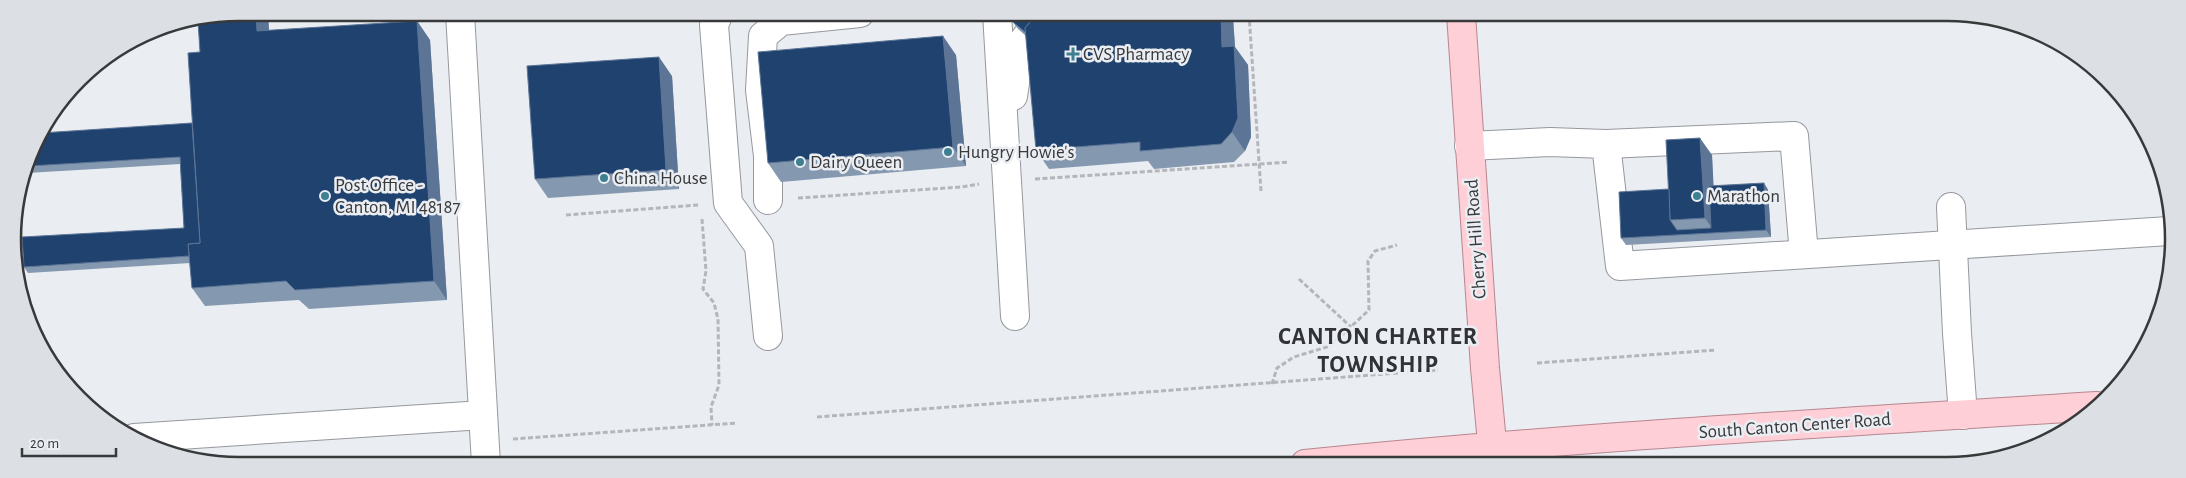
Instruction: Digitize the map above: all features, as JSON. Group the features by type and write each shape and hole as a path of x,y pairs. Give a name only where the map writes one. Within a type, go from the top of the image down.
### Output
{"main road":[{"name":"Cherry Hill Road","path":"1461,21 1469,146 1493,455"},
{"name":"South Canton Center Road","path":"1451,457 2086,407"}],"lane":[{"path":"460,21 486,457"},
{"path":"716,21 714,25 728,203 759,246 768,336"},
{"path":"768,200 768,156 760,90 763,36 781,21"},
{"path":"997,21 1015,316"},
{"path":"1004,145 1021,44 1038,21"},
{"path":"1469,146 1550,142 1606,144 1794,136 1804,254"},
{"path":"1606,144 1620,266 2164,231"},
{"path":"1952,207 1963,415"},
{"path":"149,437 483,415"}],"path":[{"path":"1249,21 1261,191"},
{"path":"1035,179 1289,162"},
{"path":"797,198 961,187 986,182"},
{"path":"566,215 705,205"},
{"path":"703,232 706,271 702,289 714,303 718,319 719,385 711,407 712,425"},
{"path":"1272,384 1277,368 1294,357 1330,346 1369,310 1368,261 1375,251 1397,245"},
{"path":"1299,280 1351,327"},
{"path":"1537,363 1716,350"},
{"path":"817,417 1438,370"}],"building":[{"name":"Post Office - Canton, MI 48187","path":"256,21 257,31 417,21 434,281 295,290 286,281 192,288 188,244 200,243 188,53 200,52 198,25 211,23"},
{"path":"1031,21 1025,28 1026,33 1013,22"},
{"name":"CVS Pharmacy","path":"1031,21 1221,21 1222,47 1234,46 1238,118 1232,132 1221,144 1140,151 1140,142 1036,150 1025,28"},
{"path":"943,36 953,147 768,163 758,52"},
{"path":"659,57 666,170 535,179 527,66"},
{"path":"192,123 200,243 188,244 189,256 24,267 22,237 184,228 180,157 34,166 49,132"},
{"path":"1700,138 1705,218 1670,220 1666,140"},
{"path":"1764,183 1766,230 1621,238 1619,192 1669,189 1670,220 1677,230 1711,228 1709,186"}],"place":[{"name":"CVS Pharmacy","path":"1073,54"},
{"name":"Hungry Howie's","path":"948,152"},
{"name":"Dairy Queen","path":"800,162"},
{"name":"China House","path":"604,178"},
{"name":"Post Office - Canton, MI 48187","path":"325,196"},
{"name":"Marathon","path":"1697,196"}],"district":[{"name":"CANTON CHARTER TOWNSHIP","path":"1378,351"}]}
